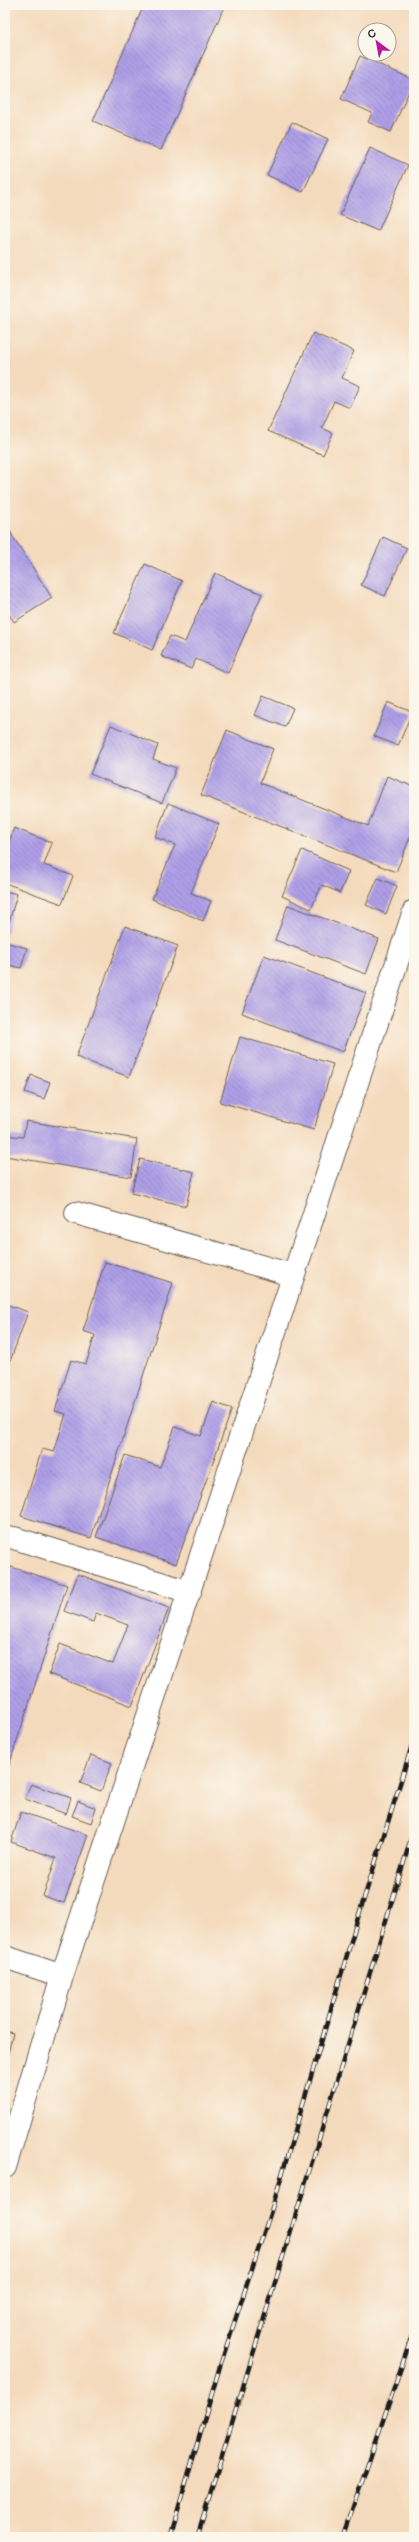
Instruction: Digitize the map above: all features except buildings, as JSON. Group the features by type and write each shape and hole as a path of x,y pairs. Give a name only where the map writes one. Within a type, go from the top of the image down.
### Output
{"lane":[{"path":"5,2167 62,1976 190,1592 292,1275 414,911"},
{"path":"76,1213 292,1275"},
{"path":"14,1538 190,1592"},
{"path":"5,1957 62,1976"}],"railway":[{"path":"170,2537 220,2366 273,2205 357,1921 414,1739"},
{"path":"197,2537 414,1829"},
{"path":"343,2537 414,2330"}]}
